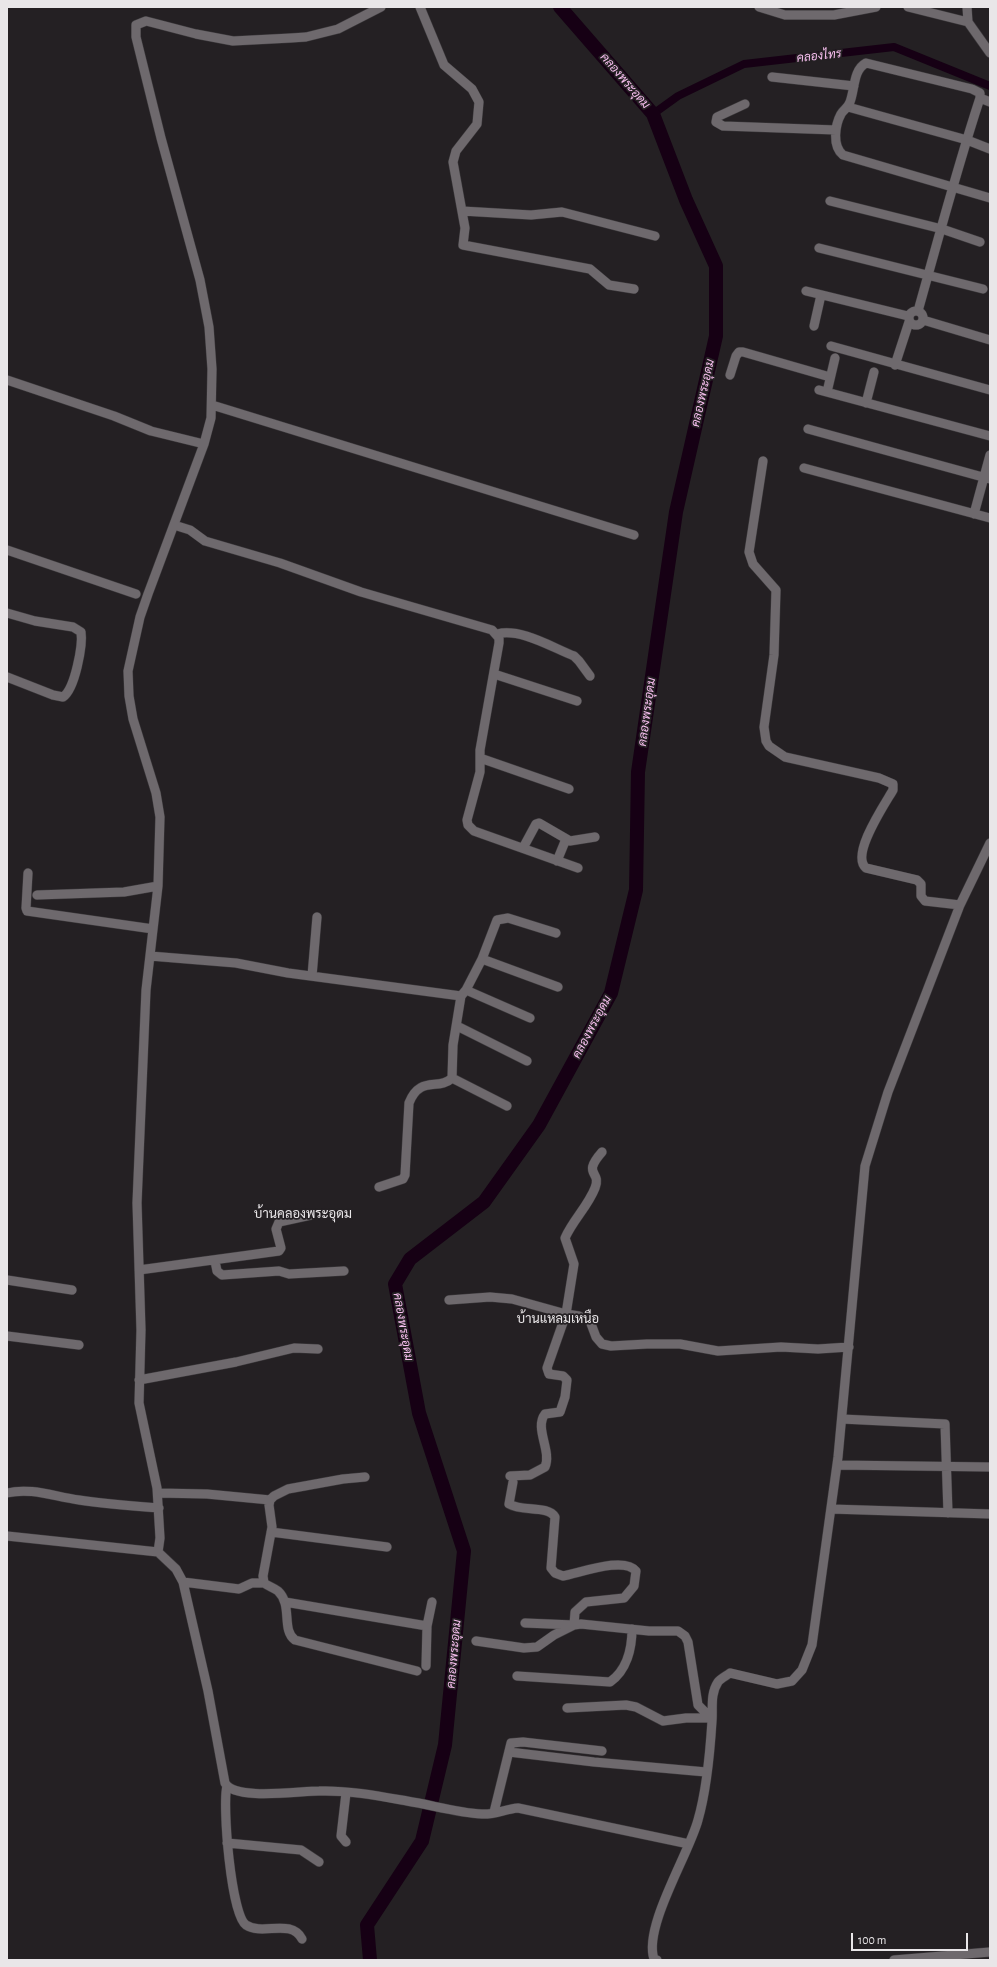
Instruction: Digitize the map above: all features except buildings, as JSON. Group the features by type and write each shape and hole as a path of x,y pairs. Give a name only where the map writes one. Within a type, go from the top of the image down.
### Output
{"street":[{"path":"158,1552 160,1538 158,1493 144,1430 140,1403 139,1380 141,1330 137,1203 146,990 158,886 160,817 156,793 133,719 129,696 128,671 140,617 204,444 211,418 212,405 209,328 200,280 161,138 136,36 136,25 146,21 196,34 233,41 291,38 318,35 338,29 381,7"},
{"path":"420,7 444,65 472,89 479,102 477,124 456,151 453,162 465,228 463,245 590,269 609,285 634,290"},
{"path":"759,7 785,15 834,15 876,7"},
{"path":"908,7 968,22"},
{"path":"967,7 968,22 990,53"},
{"path":"918,311 942,230 954,188 967,140 980,98 980,93 972,89 866,63 860,66 848,107 841,115 836,130 836,147 843,155 954,188 990,198"},
{"path":"772,77 854,86"},
{"path":"980,98 990,102"},
{"path":"745,104 717,117 716,122 723,126 836,130"},
{"path":"848,107 967,140 990,149"},
{"path":"830,201 942,230 980,242"},
{"path":"462,211 531,215 562,212 655,236"},
{"path":"819,248 983,289"},
{"path":"806,291 909,319 917,325 923,320"},
{"path":"814,326 821,295"},
{"path":"895,365 912,311 918,311 922,315 923,320"},
{"path":"923,320 990,340"},
{"path":"831,346 895,365 990,390"},
{"path":"730,375 736,356 739,352 743,352 830,377"},
{"path":"835,358 830,377 823,391 990,436"},
{"path":"866,403 874,372"},
{"path":"7,380 114,416 151,431 204,444"},
{"path":"212,405 634,535"},
{"path":"808,429 987,478"},
{"path":"974,514 987,478 990,455"},
{"path":"763,461 749,552 753,564 776,590 774,655 764,726 766,741 769,746 785,757 879,778 893,784 893,790 872,823 861,858 862,864 866,868 917,880 921,884 921,896 925,901 960,905"},
{"path":"804,468 990,518"},
{"path":"174,526 190,530 205,541 280,563 361,592 492,630 497,634 499,643 480,758 480,772 467,820 468,825 474,830 578,868"},
{"path":"7,550 136,594"},
{"path":"7,613 36,621 72,627 81,632 82,640 82,648 69,691 63,697 53,696 7,677"},
{"path":"497,634 506,631 531,638 574,656 579,660 590,676"},
{"path":"494,674 577,702"},
{"path":"480,758 569,789"},
{"path":"523,848 536,824 539,823 566,840 578,840 595,837"},
{"path":"557,861 566,840"},
{"path":"657,1960 654,1959 651,1949 662,1904 699,1820 706,1772 713,1694 718,1681 730,1673 776,1684 792,1681 802,1670 812,1645 837,1465 865,1166 888,1092 960,905 990,843"},
{"path":"28,873 27,911 153,929"},
{"path":"37,895 124,892 158,886"},
{"path":"312,976 317,917"},
{"path":"379,1187 403,1179 405,1175 408,1103 414,1092 422,1086 448,1082 452,1078 453,1045 464,993 482,959 495,924 500,918 508,918 556,933"},
{"path":"150,956 236,963 312,976 464,993 530,1018"},
{"path":"482,959 558,987"},
{"path":"457,1026 527,1061"},
{"path":"452,1078 507,1106"},
{"path":"574,1625 575,1612 586,1602 624,1598 634,1586 636,1571 628,1565 619,1564 563,1576 555,1573 551,1568 555,1517 547,1511 518,1508 509,1504 512,1479 530,1474 545,1467 547,1459 542,1428 543,1416 545,1414 560,1412 565,1397 567,1384 566,1378 550,1374 547,1368 566,1314 574,1264 565,1238 582,1213 596,1186 597,1178 592,1170 592,1164 602,1152"},
{"path":"139,1270 215,1261 279,1251 281,1248 276,1224 282,1220 311,1215"},
{"path":"215,1261 217,1271 222,1275 279,1271 289,1274 344,1271"},
{"path":"7,1280 72,1290"},
{"path":"449,1300 490,1297 512,1299 566,1314 579,1316 590,1321 596,1337 602,1344 611,1346 680,1344 718,1351 781,1347 818,1349 849,1347"},
{"path":"7,1336 79,1345"},
{"path":"139,1380 236,1362 294,1348 318,1350"},
{"path":"842,1419 945,1424 948,1513"},
{"path":"837,1465 990,1466"},
{"path":"264,1583 263,1576 271,1532 270,1500 274,1496 288,1489 343,1479 365,1477"},
{"path":"7,1493 18,1490 30,1491 81,1501 158,1508"},
{"path":"158,1493 207,1494 270,1500"},
{"path":"831,1509 990,1514"},
{"path":"271,1532 387,1547"},
{"path":"7,1536 158,1552 176,1569 183,1582 208,1691 227,1786 224,1803 227,1843 236,1904 245,1924 262,1929 291,1929 298,1933 302,1939"},
{"path":"183,1582 240,1589 252,1583 264,1583 277,1590 285,1602 288,1613 288,1629 295,1640 417,1671"},
{"path":"285,1602 427,1626"},
{"path":"426,1666 427,1626 432,1602"},
{"path":"525,1623 574,1625 593,1624 606,1627 681,1632 688,1642 698,1705 708,1714 712,1715"},
{"path":"476,1640 524,1648 537,1648 554,1635 574,1625"},
{"path":"517,1676 610,1682 618,1674 631,1650 632,1629"},
{"path":"567,1708 626,1705 636,1707 663,1721 712,1715"},
{"path":"494,1812 511,1743 523,1742 602,1751"},
{"path":"509,1752 594,1762 706,1772"},
{"path":"227,1786 243,1793 326,1791 346,1793 407,1800 459,1812 484,1814 518,1808 689,1844"},
{"path":"346,1793 341,1836 346,1842"},
{"path":"227,1843 301,1850 319,1862"},
{"path":"894,1960 990,1952"}],"waterway":[{"name":"คลองพระอุดม","path":"370,1960 367,1925 422,1841 445,1745 464,1551 419,1413 395,1284 410,1259 484,1202 539,1125 611,993 636,890 638,772 676,512 716,336 716,266 686,200 653,114 560,7"},
{"name":"คลองไทร","path":"653,114 678,96 744,64 894,47 990,86"}],"district":[{"name":"บ้านคลองพระอุดม","path":"303,1214"},
{"name":"บ้านแหลมเหนือ","path":"558,1319"}]}
